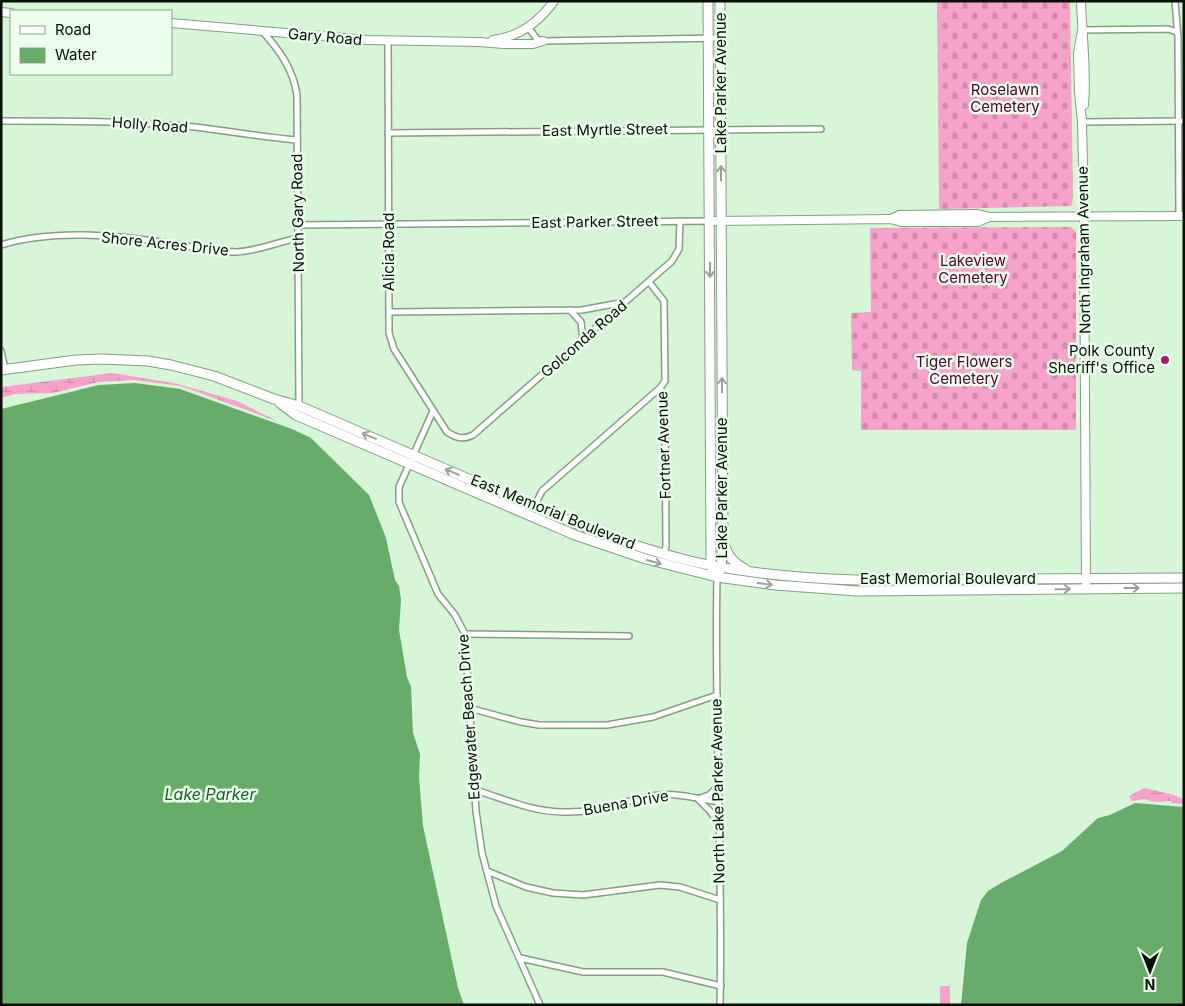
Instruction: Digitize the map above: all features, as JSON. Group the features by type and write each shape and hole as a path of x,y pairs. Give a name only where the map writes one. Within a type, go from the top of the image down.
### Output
{"main road":[{"name":"Lake Parker Avenue","path":"708,1 711,565 717,577"},
{"name":"Lake Parker Avenue","path":"717,577 721,567 723,538 720,1"},
{"name":"East Memorial Boulevard","path":"3,369 76,360 102,359 148,361 214,376 277,402 296,415 591,542 646,559 717,577 800,588 857,591 1184,588"},
{"name":"East Memorial Boulevard","path":"277,402 299,406 534,507 605,535 664,554 721,567 750,572 833,579 1184,578"},
{"path":"723,538 730,557 737,565 750,572"},
{"path":"909,591 929,584 934,579"}],"street":[{"path":"479,42 504,39 528,26 541,17 554,1"},
{"name":"North Ingraham Avenue","path":"1081,1 1082,30 1078,53 1084,217 1086,589"},
{"path":"1176,1 1181,121 1181,216"},
{"name":"Gary Road","path":"172,22 300,35 388,41 479,42"},
{"path":"528,26 537,40 543,41 721,38"},
{"path":"1082,30 1168,29 1177,32"},
{"name":"North Gary Road","path":"263,31 281,51 292,72 297,95 299,406"},
{"name":"Alicia Road","path":"388,41 389,333 394,349 446,432 460,438"},
{"path":"479,42 533,44 543,41"},
{"name":"Holly Road","path":"1,121 89,121 156,124 297,140"},
{"path":"1082,122 1181,121"},
{"name":"East Myrtle Street","path":"388,133 821,129"},
{"name":"East Parker Street","path":"299,225 721,222 822,218 891,219 900,222 978,222 989,217 1181,216"},
{"name":"Golconda Road","path":"460,438 467,438 473,434 626,302 676,256 679,249 680,221"},
{"name":"Shore Acres Drive","path":"1,245 39,238 86,236 141,239 217,251 239,252 263,248 298,238"},
{"name":"Fortner Avenue","path":"648,282 665,304 665,381 660,388 665,396 666,546 664,554"},
{"path":"390,312 582,310 626,302"},
{"path":"570,310 581,322 582,340"},
{"path":"1,351 3,369"},
{"path":"534,507 542,491 660,388"},
{"name":"Edgewater Beach Drive","path":"432,411 399,487 400,502 438,594 456,614 465,634 478,836 496,906 540,1005"},
{"name":"North Lake Parker Avenue","path":"717,577 720,1005"},
{"path":"465,634 629,636"},
{"path":"470,708 539,725 607,725 652,717 717,696"},
{"path":"719,785 709,795 697,799 710,811 720,828"},
{"name":"Buena Drive","path":"475,790 525,807 560,812 589,812 659,795 682,795 719,802"},
{"path":"487,871 526,888 553,893 583,895 660,885 680,887 720,900"},
{"path":"520,958 583,972 663,972 721,986"}],"green space":[{"name":"Roselawn Cemetery","path":"937,1 1070,1 1072,205 939,209"},
{"path":"1071,227 1076,232 1076,430 861,430 861,371 852,370 851,313 871,312 870,228"},
{"path":"113,373 178,384 237,401 279,422 181,386 135,380 98,382 53,393 15,394 1,398 1,387"},
{"path":"1144,788 1184,799 1184,804 1170,801 1155,802 1144,799 1132,801 1129,796"},
{"path":"940,986 950,986 950,1005 940,1005"}],"water":[{"name":"Lake Parker","path":"135,383 180,389 292,429 311,438 369,495 386,538 395,580 399,586 401,600 399,630 407,677 411,687 413,733 420,754 419,777 423,826 458,988 464,1005 1,1005 1,409 99,385"},
{"path":"1135,803 1184,807 1184,1005 961,1005 967,943 981,900 988,891 1062,851 1098,818 1110,815"}],"place":[{"name":"Polk County Sheriff's Office","path":"1165,360"}],"park label":[{"name":"Lakeview Cemetery","path":"973,270"},
{"name":"Tiger Flowers Cemetery","path":"964,370"}]}
